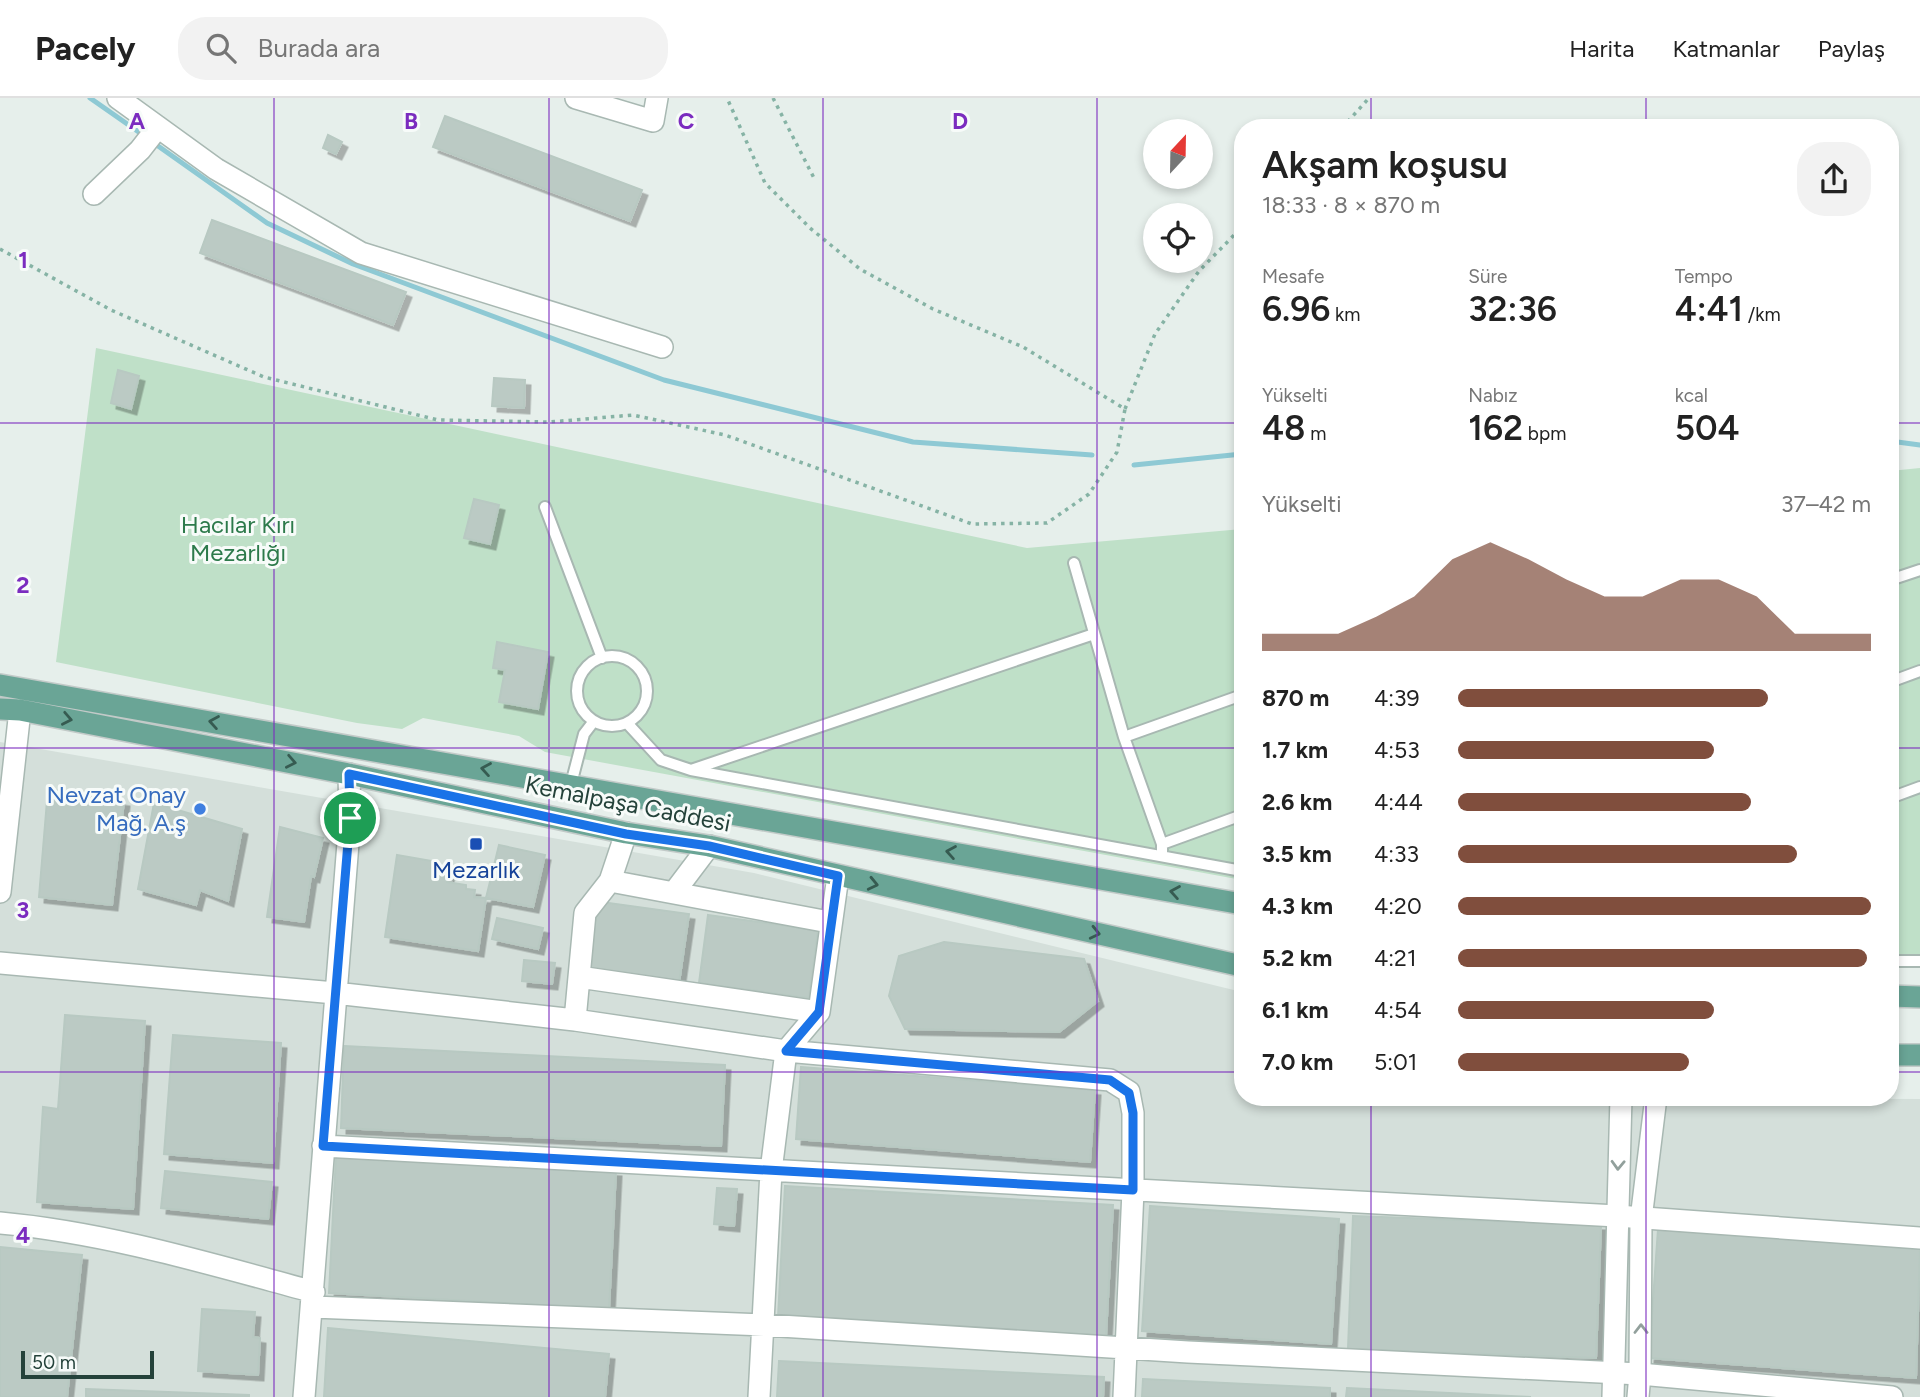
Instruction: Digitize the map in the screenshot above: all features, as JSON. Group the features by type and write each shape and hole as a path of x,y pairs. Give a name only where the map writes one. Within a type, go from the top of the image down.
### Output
{"main road":[{"name":"Kemalpaşa Caddesi","path":"0,685 1234,903"},
{"name":"Kemalpaşa Caddesi","path":"10,709 349,774 626,834 709,846 1234,964"},
{"path":"1899,996 1920,997"},
{"path":"1899,1055 1920,1055"}],"street":[{"path":"118,98 150,137 216,169 361,253 662,347"},
{"path":"576,98 653,121 657,98"},
{"path":"94,194 150,137"},
{"path":"0,892 10,709"},
{"path":"304,1397 350,818 349,774"},
{"path":"575,1020 585,913 610,881 626,834"},
{"path":"675,891 709,846"},
{"path":"759,1397 765,1325 771,1171 786,1051 819,1012 829,922 838,876"},
{"path":"610,881 675,891 829,922"},
{"path":"0,963 335,993 575,1020 786,1051 1110,1080 1129,1093 1133,1113 1133,1190 1124,1397"},
{"path":"579,977 819,1012"},
{"path":"1614,1397 1621,1106"},
{"path":"1637,1397 1640,1374 1641,1219 1655,1106"},
{"path":"323,1146 1617,1216 1920,1238"},
{"path":"0,1223 47,1227 132,1243 313,1300 1126,1348 1640,1374 1892,1397"}],"lane":[{"path":"545,507 602,657"},
{"path":"1074,564 1124,737 1162,844 1162,856"},
{"path":"1899,577 1920,569"},
{"path":"691,770 1094,634"},
{"path":"602,657 625,659 635,665 647,684 644,707 627,723 604,726 594,721 579,704 579,681 584,670 602,657"},
{"path":"1899,679 1920,671"},
{"path":"1124,737 1234,698"},
{"path":"571,784 584,734 594,721"},
{"path":"627,723 661,760 691,770 1234,870"},
{"path":"1899,795 1920,787"},
{"path":"1162,844 1234,818"},
{"path":"1899,961 1920,961"}],"path":[{"path":"727,98 765,183 810,228 860,269 933,309 1023,347 1125,409"},
{"path":"773,98 815,180"},
{"path":"1350,119 1369,98"},
{"path":"0,249 111,310 264,377 438,420 550,422 633,415 725,435 972,524 1046,523 1089,494 1117,452 1125,409 1156,334 1199,271 1234,235"}],"shaded area":[{"path":"0,742 754,873 1234,990 1234,1106 1899,1106 1899,1099 1920,1099 1920,1397 0,1397"}],"green space":[{"name":"Hacılar Kırı Mezarlığı","path":"96,348 1027,548 1234,530 1234,879 545,752 519,736 423,718 402,729 357,723 56,662"},
{"path":"1920,468 1920,967 1899,968 1899,470"}],"building":[{"path":"445,116 642,190 630,221 433,147"},
{"path":"328,135 342,142 336,154 323,148"},
{"path":"212,220 406,292 393,325 200,253"},
{"path":"118,370 139,376 131,409 111,403"},
{"path":"494,378 525,380 524,408 492,406"},
{"path":"474,499 499,505 490,544 464,538"},
{"path":"497,642 548,652 538,709 499,702 505,670 493,668"},
{"path":"48,789 124,801 112,905 39,897"},
{"path":"154,803 242,829 228,901 200,890 196,905 138,889"},
{"path":"280,827 323,838 314,877 311,876 304,922 267,917"},
{"path":"499,845 545,855 533,907 486,898"},
{"path":"397,855 432,861 431,868 449,871 447,882 466,885 466,889 475,890 474,897 486,898 478,951 385,937"},
{"path":"594,901 689,914 679,983 585,969"},
{"path":"708,915 818,930 809,998 699,983"},
{"path":"497,918 543,928 538,949 492,939"},
{"path":"944,942 1084,959 1098,1001 1059,1032 905,1029 889,996 899,956"},
{"path":"524,960 555,963 552,984 522,981"},
{"path":"65,1015 145,1021 133,1209 37,1202 43,1107 58,1109"},
{"path":"173,1035 281,1043 273,1163 164,1154"},
{"path":"344,1046 725,1065 721,1146 341,1128"},
{"path":"801,1067 1095,1090 1090,1162 796,1139"},
{"path":"336,1155 616,1171 609,1309 329,1293"},
{"path":"165,1171 272,1182 268,1219 161,1208"},
{"path":"785,1186 1113,1205 1106,1336 778,1317"},
{"path":"717,1188 737,1189 734,1226 714,1224"},
{"path":"1150,1206 1339,1219 1331,1344 1142,1331"},
{"path":"1353,1216 1601,1225 1596,1358 1348,1349"},
{"path":"1658,1229 1920,1248 1916,1378 1649,1358"},
{"path":"0,1247 82,1255 67,1397 0,1397"},
{"path":"202,1309 255,1312 253,1337 260,1338 258,1375 198,1371"},
{"path":"328,1328 609,1354 605,1397 324,1397"},
{"path":"779,1361 1104,1377 1103,1397 777,1397"},
{"path":"1143,1379 1330,1388 1330,1397 1142,1397"},
{"path":"1347,1388 1531,1397 1346,1397"},
{"path":"86,1389 249,1395 249,1397 86,1397"}],"waterway":[{"path":"90,98 143,135"},
{"path":"151,141 267,223 353,264 664,380 913,442 1092,455"},
{"path":"1899,442 1920,445"},
{"path":"1134,465 1234,455"}],"place":[{"name":"Nevzat Onay Mağ. A.ş","path":"200,809"},
{"name":"Mezarlık","path":"476,844"}],"route":[{"path":"349,774 626,834 709,846 838,876 829,922 819,1012 786,1051 1110,1080 1129,1093 1133,1113 1133,1190 323,1146 350,818 349,774"}]}
